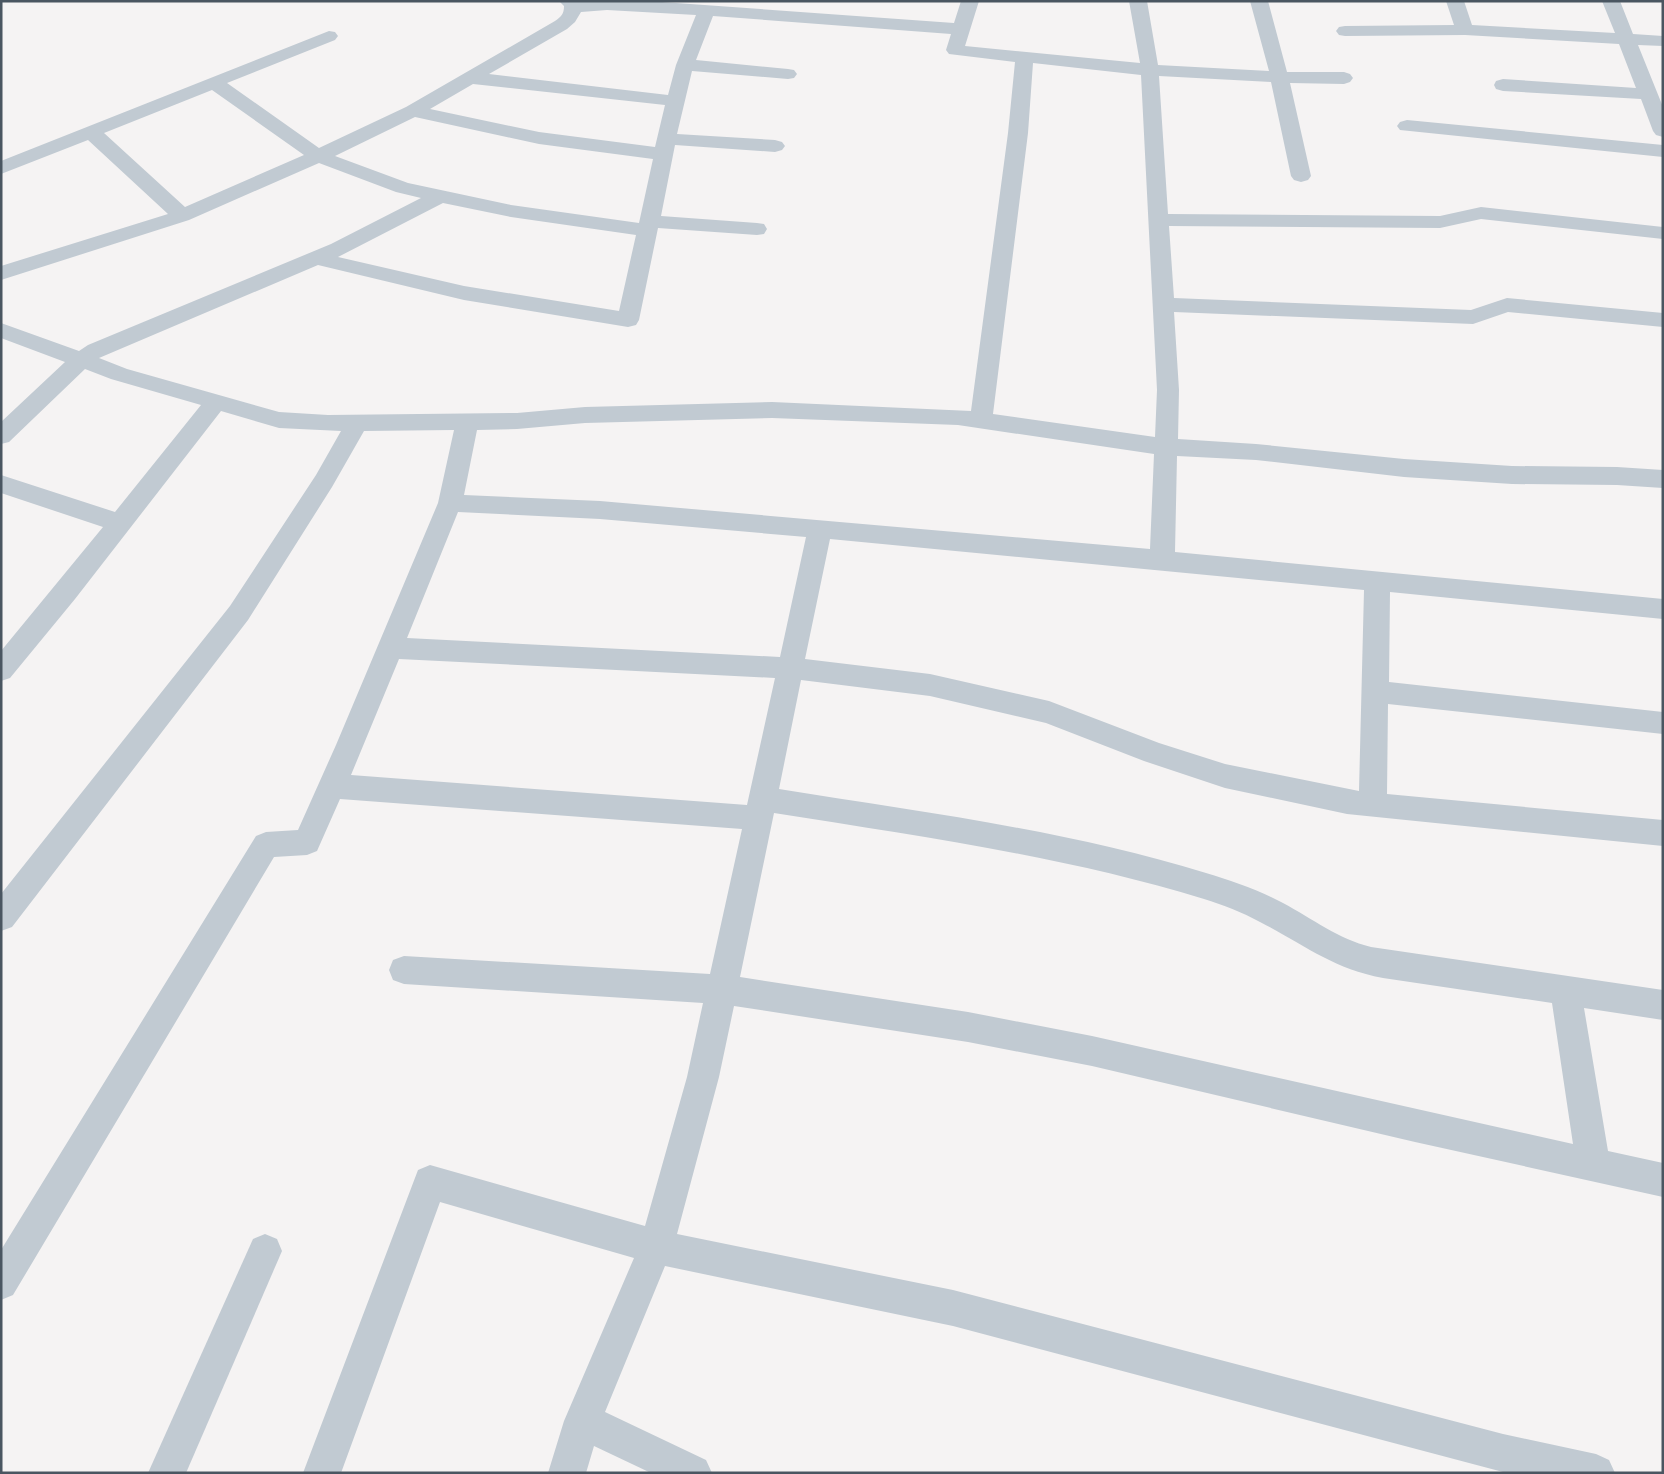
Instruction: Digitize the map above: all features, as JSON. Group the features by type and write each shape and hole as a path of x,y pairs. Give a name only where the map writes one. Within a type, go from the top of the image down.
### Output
{"street":[{"path":"970,1 954,50 1150,70 1344,78"},
{"path":"1138,1 1150,70 1168,390 1162,561"},
{"path":"1259,1 1279,76 1301,176"},
{"path":"1455,1 1465,30"},
{"path":"1611,1 1663,131"},
{"path":"1,273 182,216 318,156 413,111 473,78 561,25 571,18 574,11 570,4 607,4 961,29"},
{"path":"316,258 464,293 628,320 675,101 685,65 706,11"},
{"path":"1345,31 1465,30 1663,41"},
{"path":"1,168 329,36"},
{"path":"981,420 1018,133 1024,57"},
{"path":"685,65 788,74"},
{"path":"473,78 675,101"},
{"path":"213,82 318,156 403,188 511,211 647,226 757,229"},
{"path":"1504,85 1648,94"},
{"path":"413,111 539,138 664,147 775,146"},
{"path":"1407,126 1663,151"},
{"path":"91,132 182,216"},
{"path":"1,436 81,360 96,350 338,249 440,196"},
{"path":"1158,220 1440,222 1481,213 1663,233"},
{"path":"1163,305 1473,318 1507,305 1663,320"},
{"path":"1,330 81,360 215,403 279,420 357,423 517,421 586,416 772,410 958,417 1166,447 1256,452 1404,468 1512,476 1617,476 1663,479"},
{"path":"4,664 120,523 215,403"},
{"path":"1,1283 266,845 306,842 332,786 450,503 467,422"},
{"path":"1,917 239,613 324,481 357,423"},
{"path":"1,484 120,523"},
{"path":"450,503 600,510 820,529 1663,609"},
{"path":"567,1473 583,1421 656,1247 703,1077 820,529"},
{"path":"1373,804 1376,581"},
{"path":"390,648 790,668 930,685 1049,712 1154,752 1225,776 1347,802 1663,833"},
{"path":"1375,692 1663,723"},
{"path":"332,786 760,808 1037,844 1094,856 1203,886 1246,901 1269,911 1337,951 1361,959 1383,964 1663,1005"},
{"path":"404,970 722,989 968,1027 1092,1051 1406,1124 1663,1180"},
{"path":"1566,991 1592,1164"},
{"path":"322,1473 430,1182 656,1247 953,1308 1491,1461 1596,1473"},
{"path":"167,1473 265,1251"},
{"path":"583,1421 693,1473"}]}
